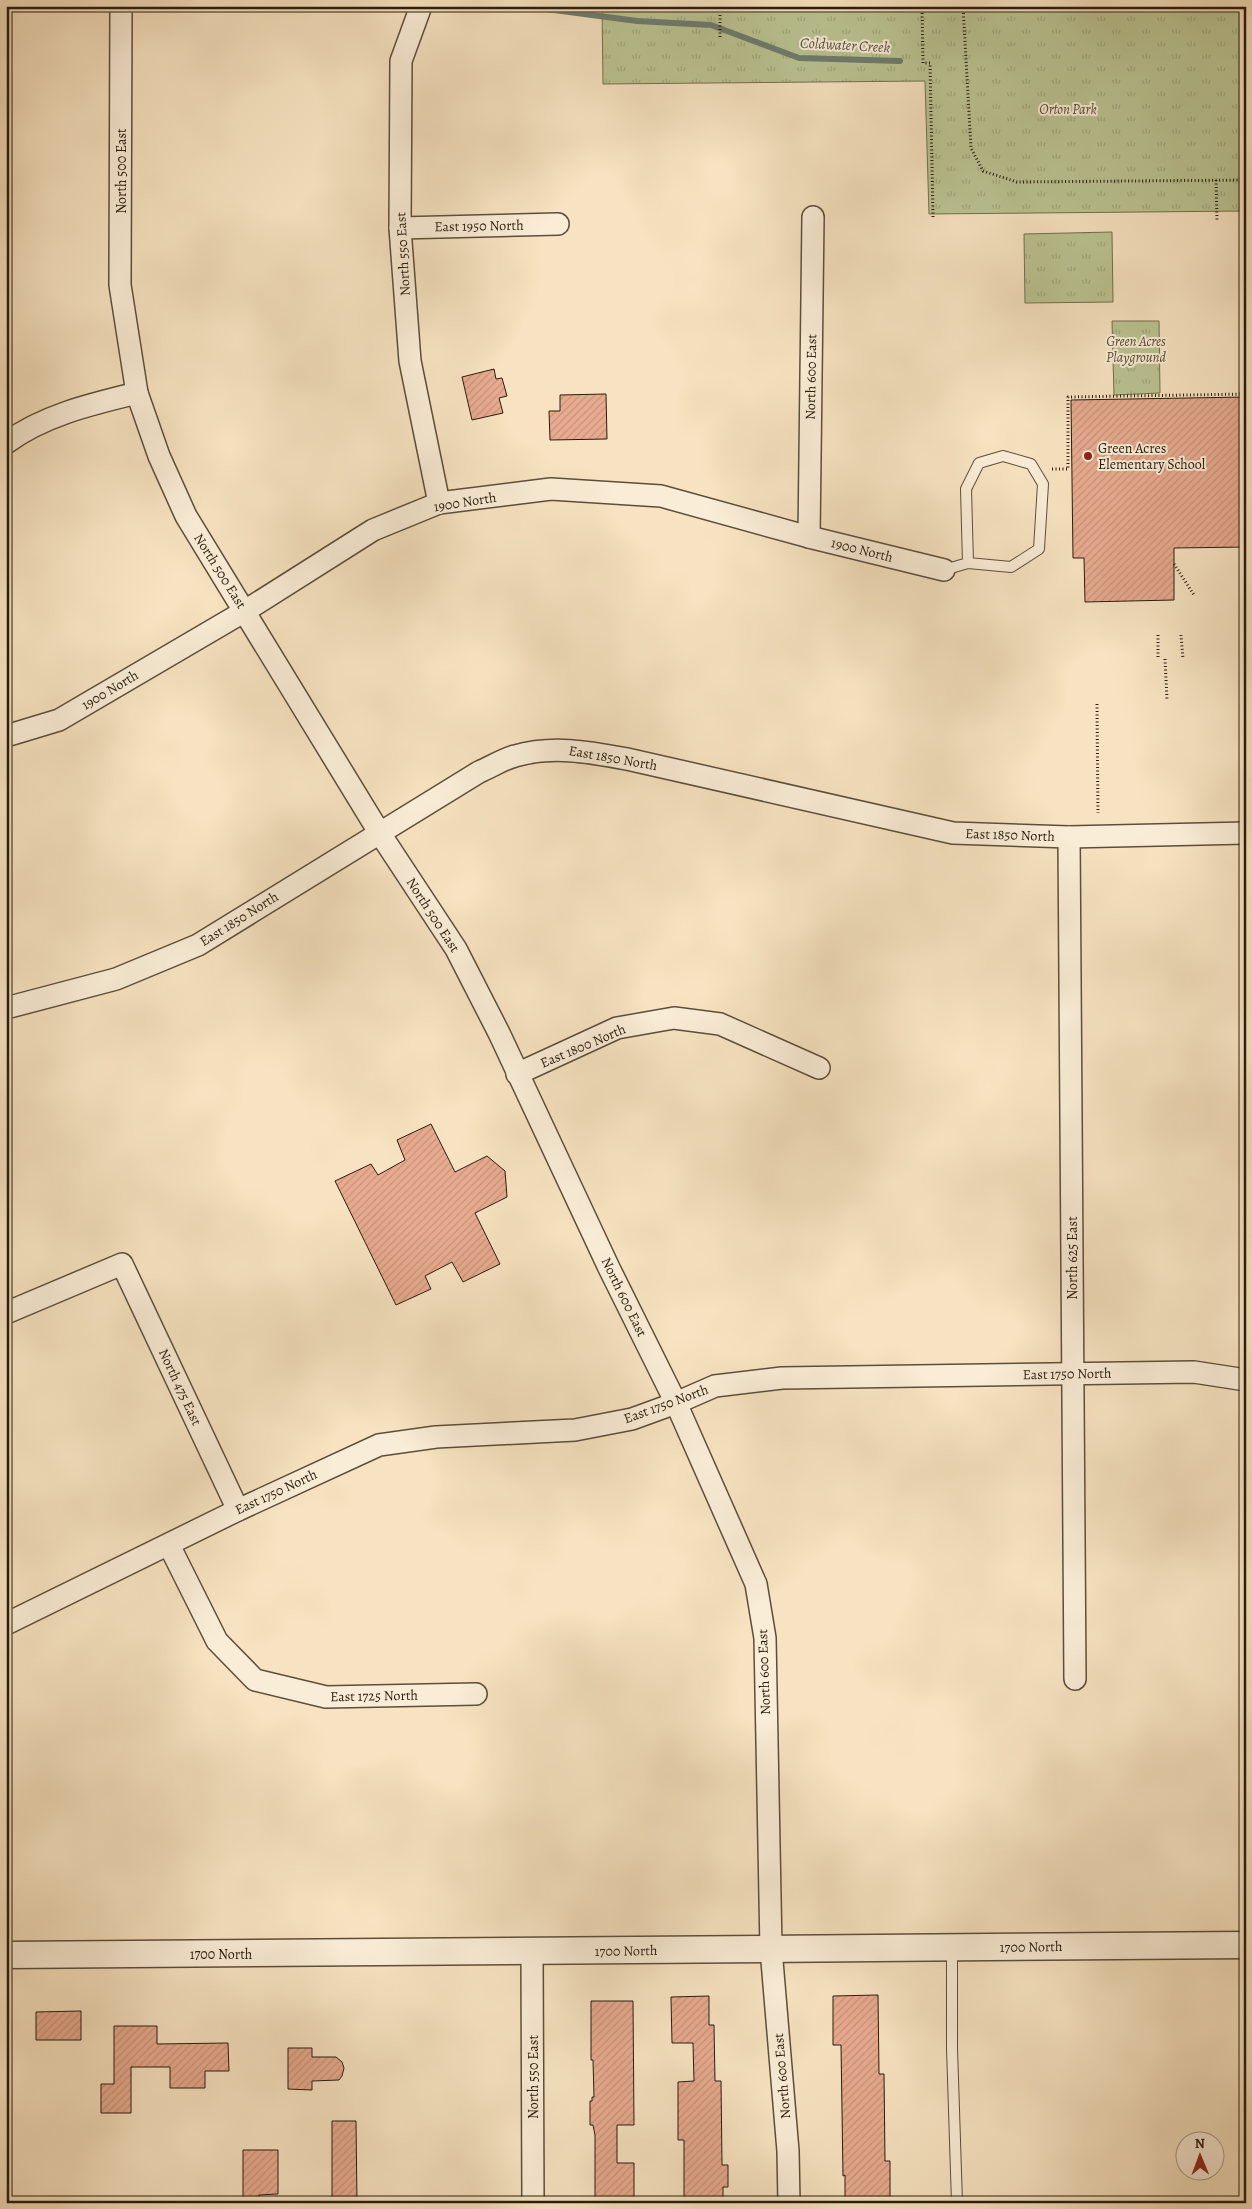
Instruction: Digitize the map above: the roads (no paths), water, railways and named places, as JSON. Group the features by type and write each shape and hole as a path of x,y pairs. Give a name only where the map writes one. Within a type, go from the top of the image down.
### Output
{"street":[{"name":"North 500 East","path":"121,6 120,285 137,393 158,456 186,516 379,832 456,949 518,1074"},
{"name":"North 550 East","path":"421,6 401,61 400,228 410,361 439,503"},
{"name":"North 600 East","path":"809,537 813,217"},
{"name":"East 1950 North","path":"400,228 558,224"},
{"path":"6,443 54,418 93,403 137,393"},
{"name":"1900 North","path":"6,736 59,720 245,611 373,530 439,503 551,490 661,496 809,537 944,570"},
{"name":"East 1850 North","path":"6,1008 116,979 198,945 479,772 514,756 553,749 582,751 627,759 953,833 1069,837 1246,833"},
{"name":"North 625 East","path":"1069,837 1075,1680"},
{"name":"East 1800 North","path":"518,1074 618,1028 674,1018 720,1024 819,1068"},
{"name":"North 600 East","path":"518,1074 676,1403 756,1584 765,1638 771,1949 788,2151 788,2203"},
{"name":"North 475 East","path":"6,1314 122,1264 238,1510"},
{"name":"East 1750 North","path":"6,1624 238,1510 379,1445 436,1437 575,1430 632,1419 715,1386 782,1378 1194,1372 1246,1380"},
{"name":"East 1725 North","path":"169,1545 217,1641 255,1680 326,1697 476,1694"},
{"name":"1700 North","path":"6,1955 1246,1945"},
{"name":"North 550 East","path":"532,1952 533,2203"}],"lane":[{"path":"944,570 968,563 1011,567 1040,549 1043,484 1031,464 1003,456 979,463 966,489 968,563"},
{"path":"952,1948 952,2048 957,2203"}],"waterway":[{"name":"Coldwater Creek","path":"524,6 637,21 711,25 799,58 900,61"}],"place":[{"name":"Green Acres Elementary School","path":"1088,456"}],"park label":[{"name":"Orton Park","path":"1068,109"},
{"name":"Green Acres Playground","path":"1136,350"}]}
